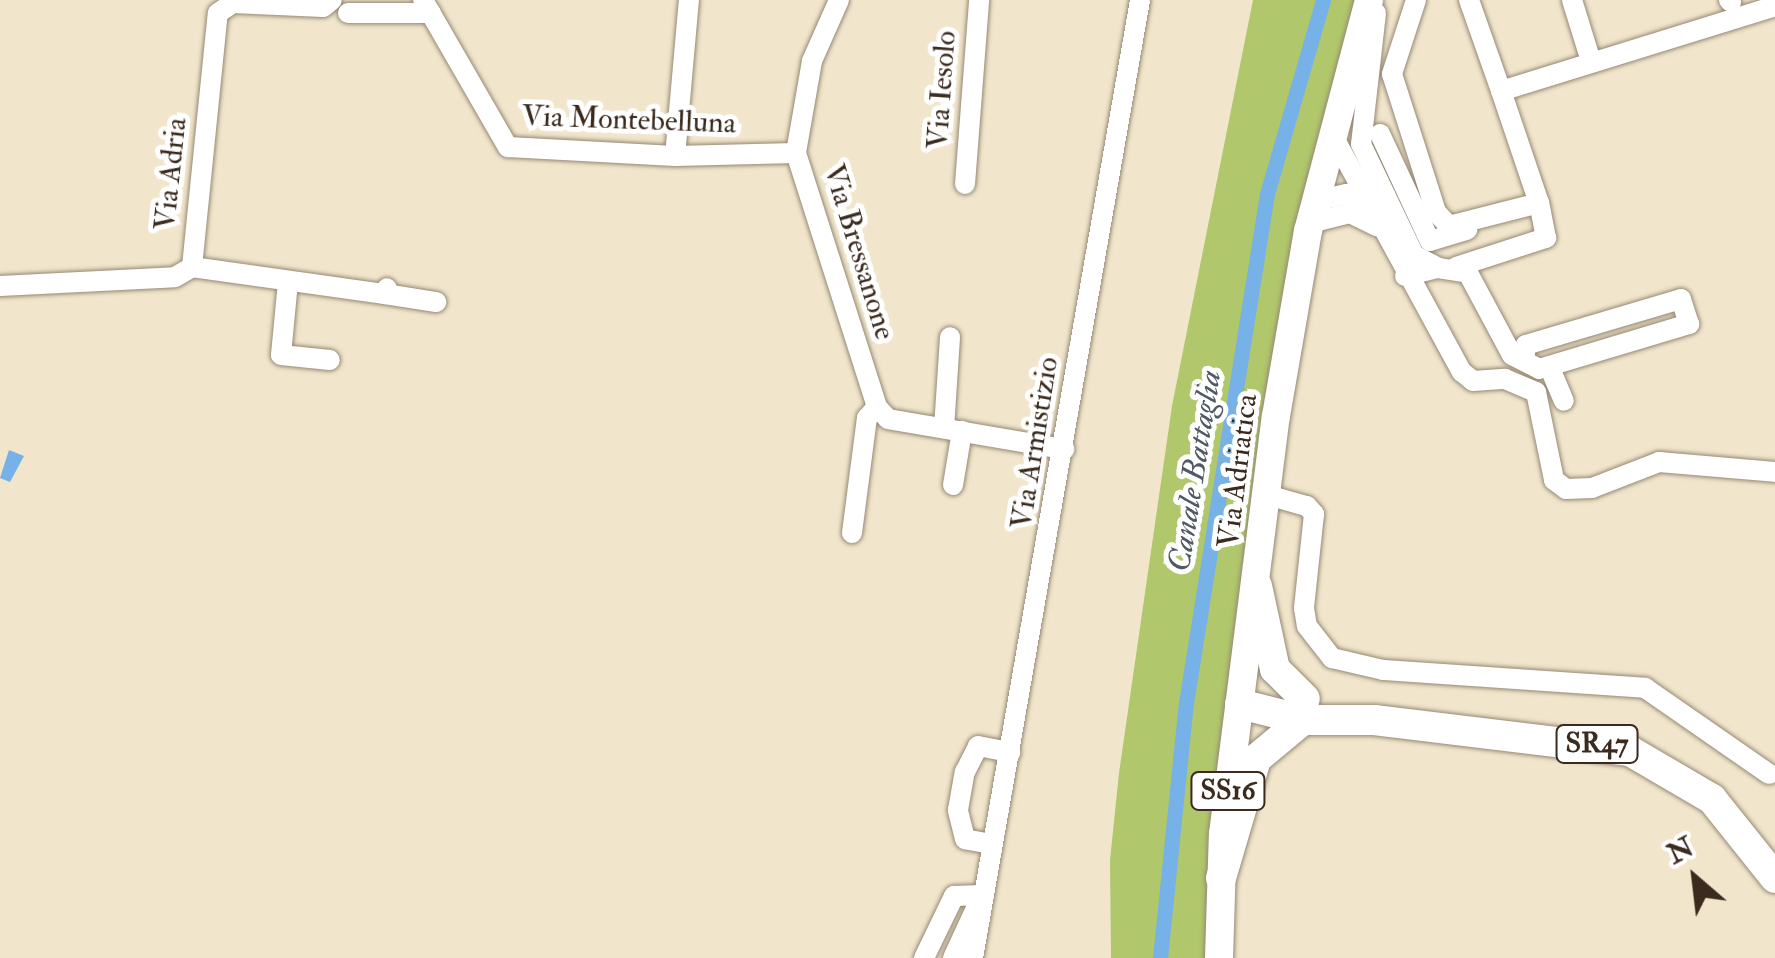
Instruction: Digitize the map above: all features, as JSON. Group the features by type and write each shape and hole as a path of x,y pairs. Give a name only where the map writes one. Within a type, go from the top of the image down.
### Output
{"highway":[{"path":"1221,878 1256,759 1304,710 1274,669 1257,586"},
{"name":"SR47","path":"1240,704 1630,751 1712,799 1774,875"}],"main road":[{"name":"Via Adriatica","path":"1219,958 1221,878 1240,704 1270,496 1276,416 1313,212 1371,0"}],"street":[{"path":"675,156 689,0"},
{"name":"Via Bressanone","path":"839,0 812,61 796,153 876,408"},
{"name":"Via Iesolo","path":"966,184 979,0"},
{"name":"Via Armistizio","path":"973,958 1140,0"},
{"path":"1371,0 1361,144 1414,254 1468,273 1512,355 1539,369 1551,369 1689,324 1681,299 1526,345 1524,361"},
{"path":"1406,226 1369,138 1416,0"},
{"path":"1405,276 1447,268 1546,238 1539,204 1470,0"},
{"path":"1572,0 1589,55"},
{"path":"1730,1 1733,8 1760,0"},
{"name":"Via Adria","path":"0,286 175,277 192,267 218,13 233,3 340,6"},
{"path":"340,6 427,7"},
{"path":"1501,91 1775,6"},
{"name":"Via Montebelluna","path":"427,7 508,147 675,156 796,153"},
{"path":"1392,74 1439,219 1449,226 1504,215"},
{"path":"1332,134 1378,228 1466,377 1532,389"},
{"path":"1380,134 1430,241 1539,204"},
{"path":"1313,212 1346,194 1364,199"},
{"path":"1313,212 1350,213 1378,228"},
{"path":"192,267 288,282 386,291 436,302"},
{"path":"288,282 281,355 330,360"},
{"path":"950,337 953,485"},
{"path":"1532,389 1551,369"},
{"path":"1551,369 1564,401"},
{"path":"1532,389 1554,480 1566,490 1592,488 1659,462 1775,472"},
{"path":"852,533 867,418 876,408 888,419 1064,448"},
{"path":"1270,496 1307,506 1314,514 1304,608 1307,626 1332,658 1383,670 1476,671 1645,688 1769,774"},
{"path":"992,844 965,839 958,810 965,772 978,746 1010,752"},
{"path":"924,958 954,896 982,896"},
{"name":"Via Armistizio","path":"953,958 982,896"}],"green space":[{"path":"1253,0 1355,0 1297,232 1214,791 1205,958 1111,958 1110,860 1119,773 1172,406"}],"water":[{"path":"9,450 24,456 10,482 0,478"}],"waterway":[{"name":"Canale Battaglia","path":"1160,958 1186,703 1267,194 1323,0"}]}
